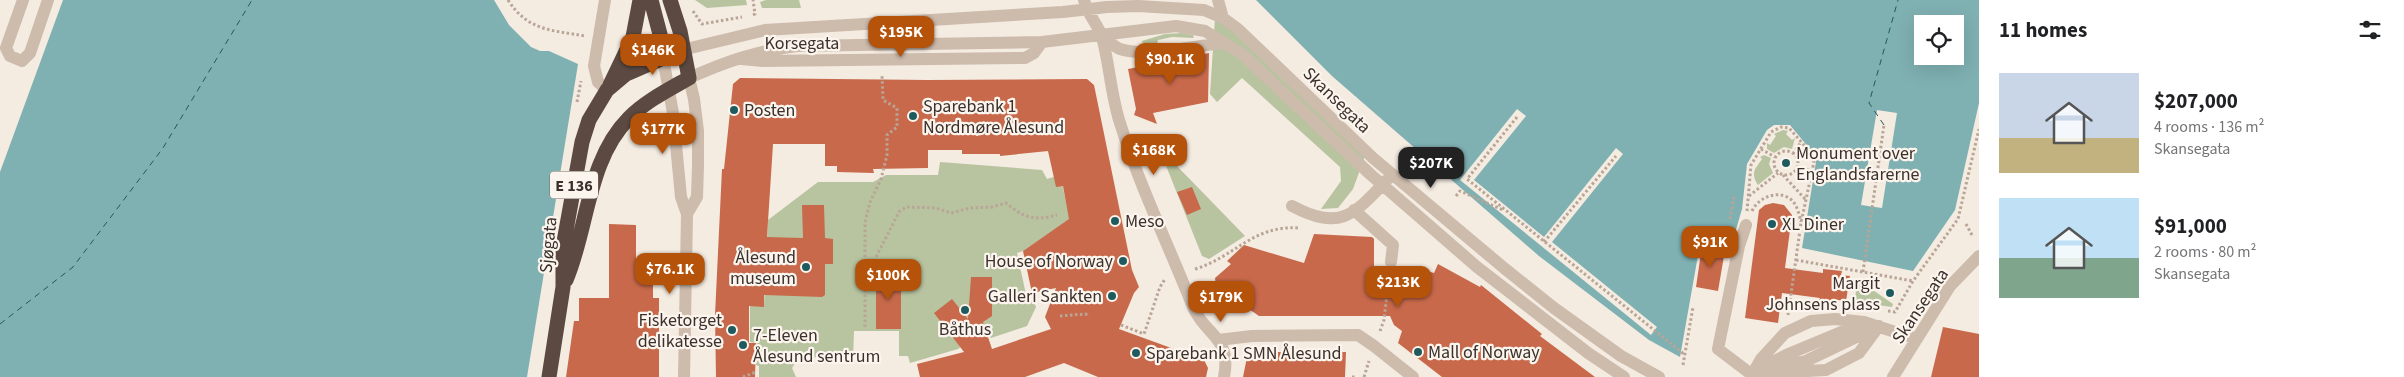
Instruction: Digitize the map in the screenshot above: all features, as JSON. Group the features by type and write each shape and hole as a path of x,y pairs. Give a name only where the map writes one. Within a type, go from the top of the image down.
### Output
{"highway":[{"name":"E 136","path":"607,90 633,37 640,0"},
{"path":"651,0 661,38 663,58"},
{"path":"670,0 680,31 682,50 689,78"},
{"name":"Sjøgata","path":"549,377 563,287 563,247 582,142 589,120 607,90 626,74 663,58"},
{"name":"Sjøgata","path":"563,287 575,260 596,179 610,144 628,118 652,99 689,78"}],"street":[{"path":"23,0 6,48 10,56 22,61 30,53 48,0"},
{"path":"605,0 594,75 598,82 607,90"},
{"path":"1218,0 1223,18"},
{"path":"1085,4 1101,35 1120,125 1196,318 1218,340 1226,352 1227,362 1224,377"},
{"name":"Korsegata","path":"663,58 682,50 765,30 1085,4"},
{"name":"Skansegata","path":"1085,4 1189,8 1204,10 1223,18 1252,40 1372,158 1392,175 1554,308 1632,362 1659,377"},
{"path":"1101,35 1106,4"},
{"name":"Skansegata","path":"1101,35 1176,26 1205,31 1242,54 1382,185 1477,267 1588,353 1625,377"},
{"path":"1101,35 1120,49 1154,53 1195,45 1225,43"},
{"name":"Korsegata","path":"689,78 736,58 758,52 798,46 1042,42 1101,35"},
{"path":"663,58 669,89 681,197 687,214 684,377"},
{"path":"687,214 697,197 698,166 698,131 689,78"},
{"path":"1292,206 1310,215 1326,219 1345,217 1392,175"},
{"path":"1354,210 1392,244 1391,262"},
{"path":"1746,225 1739,246 1718,349 1751,375 1826,370 1859,353 1879,326"},
{"name":"Skansegata","path":"1893,377 1950,286 1979,256"},
{"path":"1751,375 1761,359 1785,333 1811,321 1824,319 1864,322 1917,338"},
{"path":"1751,375 1786,355 1864,322"},
{"path":"1218,340 1252,336 1358,335 1413,377"},
{"path":"1625,377 1632,362"}],"path":[{"path":"508,0 517,14 527,22 541,28 587,37 600,32"},
{"path":"702,24 755,14 753,0"},
{"path":"865,327 865,222 870,202 881,179 887,155 887,135 897,127 897,108 883,100 882,81"},
{"path":"1518,117 1467,179 1651,329 1685,354"},
{"path":"1863,272 1884,125"},
{"path":"1746,225 1750,165 1771,132 1781,127 1789,128 1811,153 1814,162 1801,223 1785,333"},
{"path":"1796,260 1913,281 1958,219 1979,128"},
{"path":"1793,154 1801,142"},
{"path":"1761,149 1776,157"},
{"path":"1749,196 1780,174 1791,173 1796,167 1796,158 1793,154 1782,152 1776,157 1774,165 1780,174 1806,200"},
{"path":"1544,242 1616,156"},
{"path":"1796,167 1812,171"},
{"path":"1456,196 1460,191 1508,213"},
{"path":"1746,225 1755,205 1765,197 1777,195 1789,198 1797,208 1801,223"},
{"path":"1729,223 1734,198"},
{"path":"865,264 874,263 899,212 906,207 936,208 950,213 970,208 992,208 1006,203 1028,217 1041,219 1057,215"},
{"path":"1966,224 1974,237"},
{"path":"1199,267 1208,265 1266,231 1282,227 1299,228"},
{"path":"1364,377 1384,320 1391,262"},
{"path":"1121,325 1144,334 1160,287 1165,279 1179,273"},
{"path":"1683,365 1693,307"},
{"path":"1060,316 1090,316"},
{"path":"743,377 756,372"}],"green space":[{"path":"695,0 746,0 747,5 707,8"},
{"path":"766,0 799,0 801,8 762,8 760,2"},
{"path":"1215,18 1237,32 1365,156 1353,189 1338,208 1321,209 1341,181 1340,167 1242,78 1217,102 1210,94"},
{"path":"1182,33 1193,35 1194,38 1172,37 1158,40 1157,45 1143,44 1142,41 1165,34"},
{"path":"1783,130 1788,131 1786,134 1792,140 1795,138 1792,149 1784,147 1774,153 1767,149 1767,143 1770,145 1776,136 1774,134"},
{"path":"1167,135 1177,166 1245,236 1209,259 1202,256 1161,153 1167,150 1162,137"},
{"path":"1764,155 1771,158 1769,164 1773,173 1758,185 1754,173 1762,159 1760,157"},
{"path":"940,162 1042,170 1047,179 1060,175 1070,219 1023,251 1017,253 1027,299 1034,302 1036,307 1027,326 991,338 982,331 958,349 910,363 908,356 899,356 899,331 854,331 853,358 799,357 792,368 796,377 759,377 759,366 756,365 755,343 750,342 750,306 764,305 768,220 818,182 873,182 886,175 938,175"},
{"path":"1857,279 1893,304 1892,307 1855,302"}],"water":[{"path":"63,0 494,0 509,25 531,47 540,51 549,51 578,64 527,377 0,377 0,172"},
{"path":"1256,0 1979,0 1979,103 1955,210 1913,271 1802,248 1816,162 1814,154 1790,125 1774,125 1767,130 1747,164 1742,209 1733,240 1728,240 1727,249 1700,244 1680,357 1649,340 1539,256 1332,76"}],"pier":[{"path":"1517,109 1526,116 1474,180 1544,237 1616,148 1623,154 1552,242 1657,327 1651,335 1460,180"},
{"path":"1877,110 1897,113 1882,208 1861,205"}],"building":[{"path":"1209,53 1208,102 1153,113 1157,124 1134,115 1136,109 1128,69"},
{"path":"740,78 1087,79 1094,85 1132,270 1139,287 1134,293 1119,329 1204,360 1208,368 1206,377 1098,377 1064,363 1025,377 920,377 917,364 964,352 934,313 952,299 968,319 971,277 992,277 992,316 983,322 992,349 1051,329 1045,317 1056,288 1032,293 1023,251 1069,219 1063,186 1056,187 1048,151 1000,156 1000,154 962,154 962,150 928,150 928,168 873,169 874,173 837,172 837,166 825,166 825,144 773,144 767,237 803,238 802,205 824,205 825,238 833,239 833,264 825,264 825,295 822,297 764,295 764,307 749,306 749,343 756,343 755,377 716,377 715,315 722,169 724,169 733,84"},
{"path":"1192,187 1201,209 1187,215 1177,192"},
{"path":"1773,203 1784,205 1792,215 1785,268 1823,273 1823,269 1842,271 1841,275 1850,276 1846,301 1838,300 1837,303 1819,301 1820,298 1782,293 1778,323 1745,318 1759,210 1765,205"},
{"path":"609,224 636,225 636,268 653,268 653,298 659,298 659,377 566,377 574,321 579,321 579,298 609,298"},
{"path":"1314,234 1372,237 1374,239 1374,269 1395,289 1409,266 1434,273 1438,264 1480,287 1481,285 1542,334 1540,336 1595,377 1442,377 1398,343 1402,331 1394,325 1390,316 1259,316 1216,286 1215,278 1231,264 1227,261 1244,245 1304,263"},
{"path":"1702,246 1725,250 1718,291 1696,287"},
{"path":"876,273 901,273 901,329 876,329"},
{"path":"1943,327 1979,334 1979,377 1931,377"},
{"path":"1248,352 1346,352 1345,377 1243,377"}],"ferry route":[{"path":"0,324 73,267 163,148 252,0"},
{"path":"1884,125 1869,103 1898,0"}],"place":[{"name":"Posten","path":"734,110"},
{"name":"Sparebank 1 Nordmøre Ålesund","path":"913,116"},
{"name":"Monument over Englandsfarerne","path":"1786,163"},
{"name":"Meso","path":"1115,221"},
{"name":"XL Diner","path":"1772,224"},
{"name":"House of Norway","path":"1123,261"},
{"name":"Ålesund museum","path":"806,267"},
{"name":"Margit Johnsens plass","path":"1890,293"},
{"name":"Galleri Sankten","path":"1112,296"},
{"name":"Båthus","path":"965,310"},
{"name":"Fisketorget delikatesse","path":"732,330"},
{"name":"7-Eleven Ålesund sentrum","path":"743,345"},
{"name":"Mall of Norway","path":"1418,352"},
{"name":"Sparebank 1 SMN Ålesund","path":"1136,353"}]}
